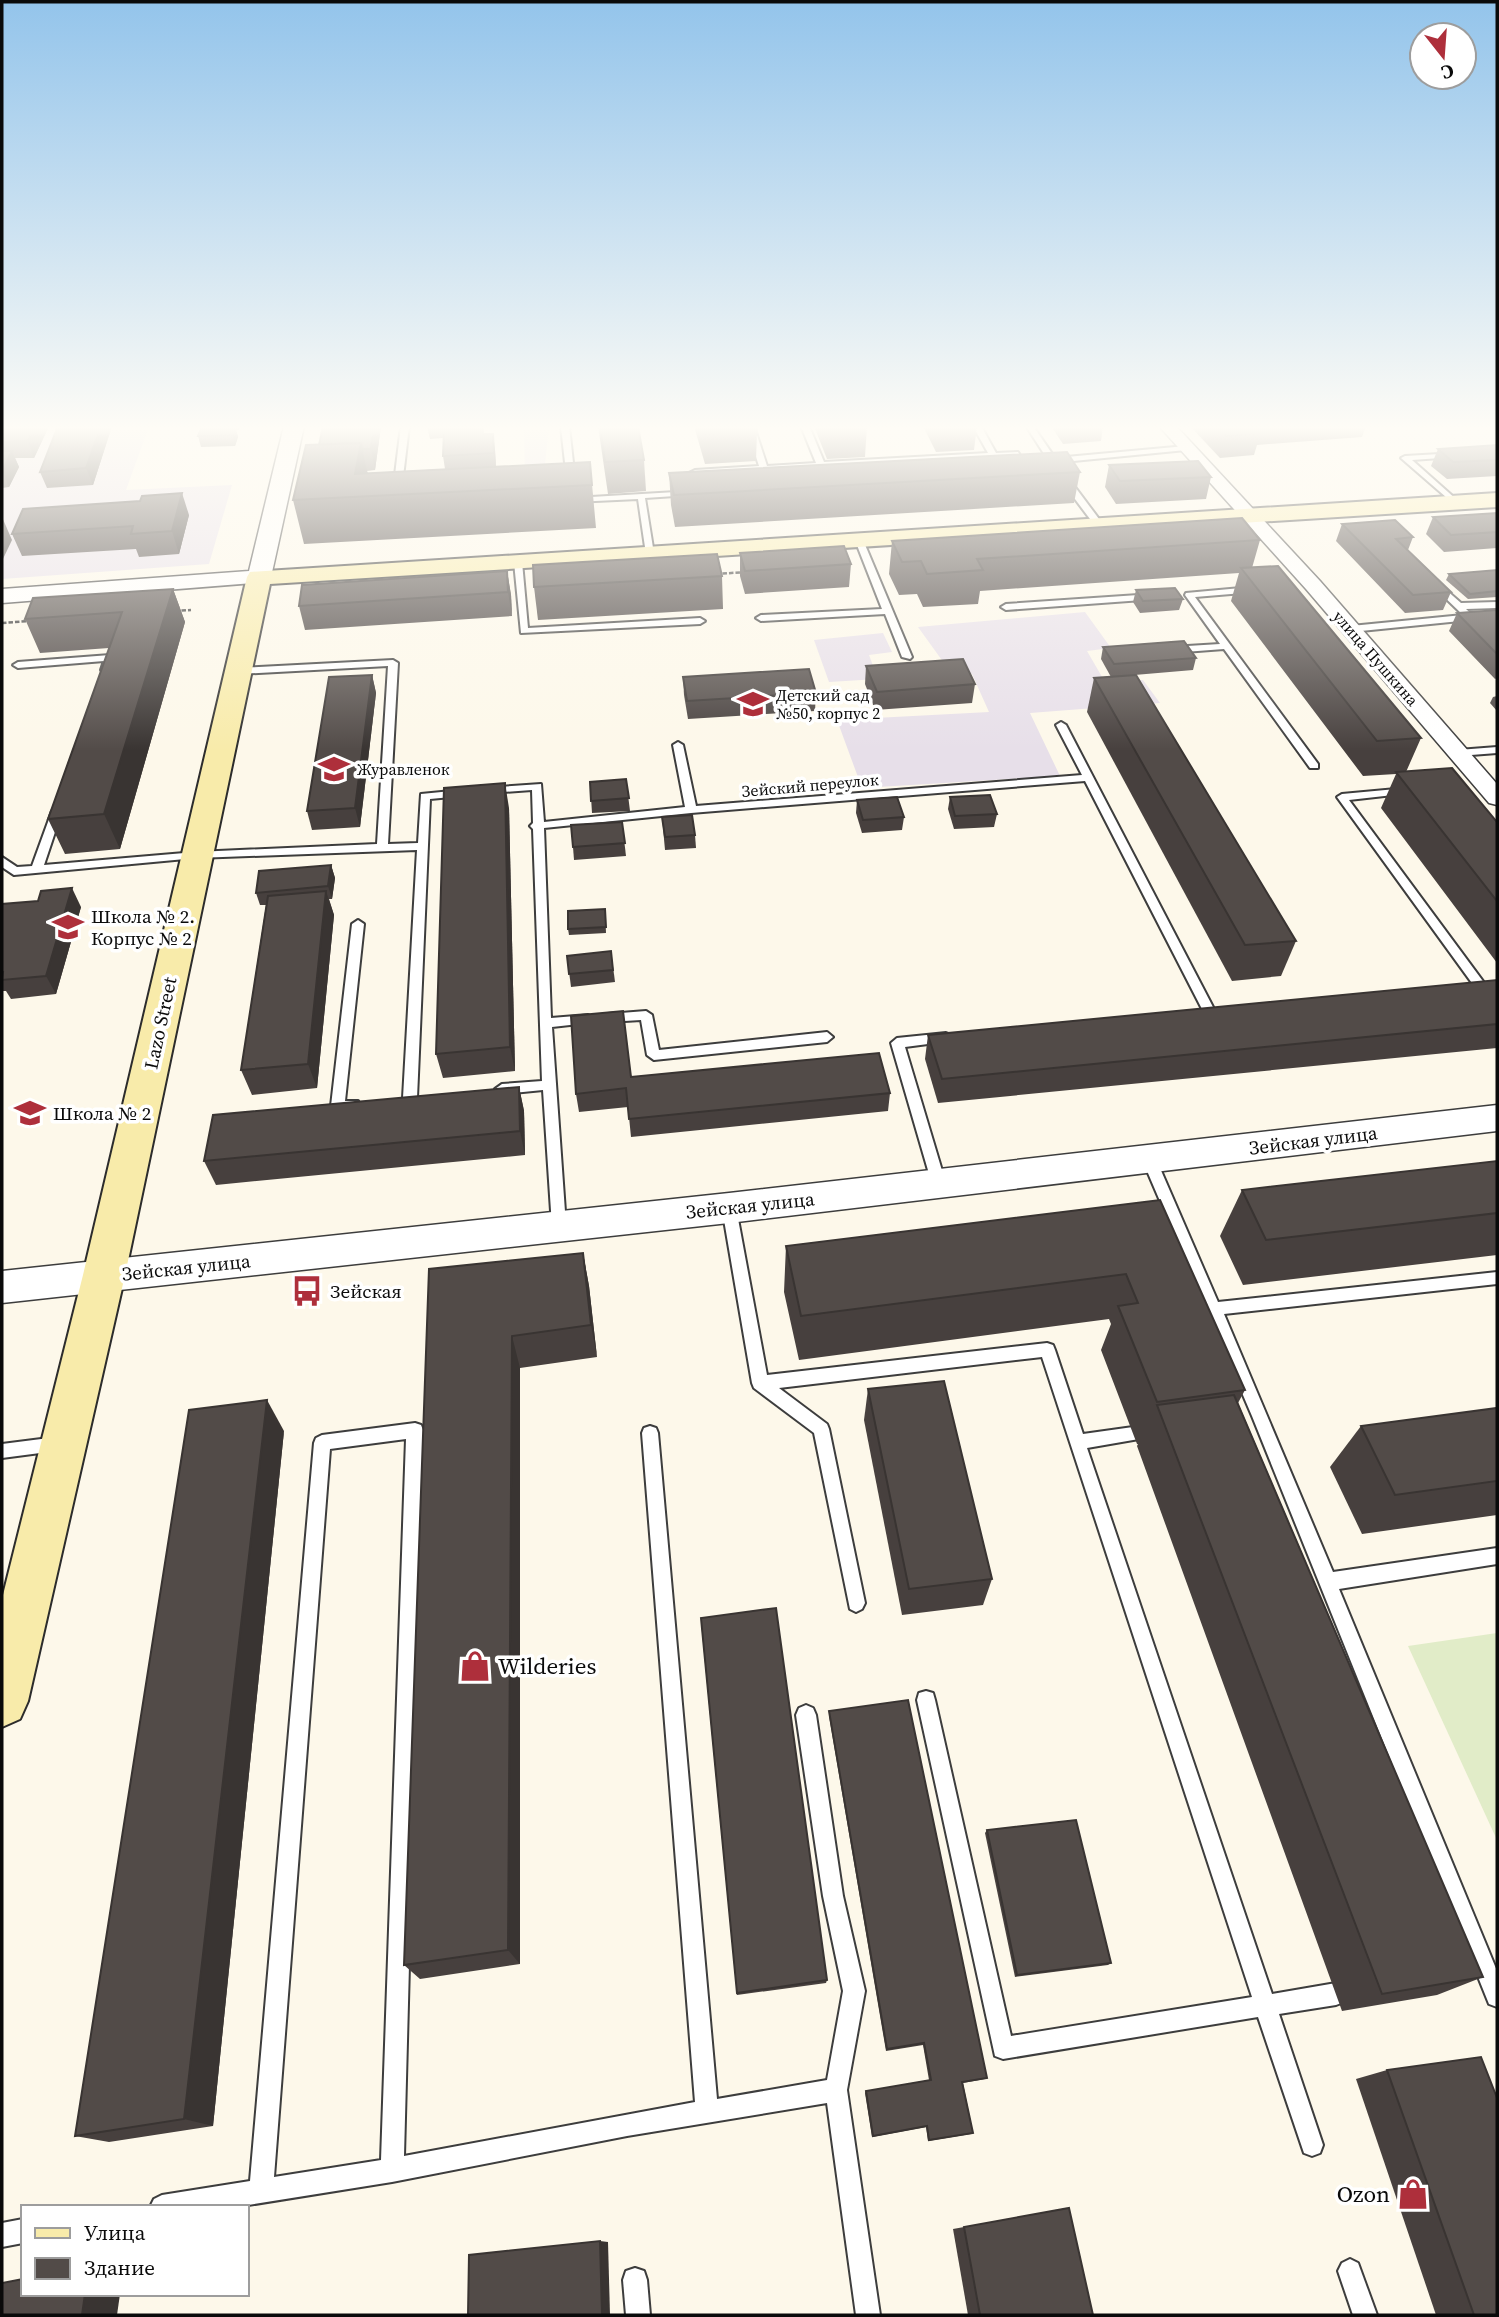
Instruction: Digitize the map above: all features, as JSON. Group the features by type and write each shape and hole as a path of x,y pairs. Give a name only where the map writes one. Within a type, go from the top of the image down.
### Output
{"main road":[{"path":"259,577 953,534"},
{"name":"Lazo Street","path":"2,1701 104,1276 259,577"}],"street":[{"name":"Lazo Street","path":"259,577 272,534"},
{"name":"улица Пушкина","path":"1264,534 1306,586 1351,629 1485,788"},
{"path":"2,596 259,577"},
{"name":"Зейская улица","path":"2,1287 729,1208 1497,1118"}],"lane":[{"path":"647,534 650,554"},
{"path":"859,540 907,657"},
{"path":"518,562 524,631 700,621"},
{"path":"1351,629 1470,617 1425,573"},
{"path":"1176,596 1258,590"},
{"path":"1189,595 1314,766"},
{"path":"1006,607 1163,597"},
{"path":"1459,606 1497,605"},
{"path":"761,618 888,611"},
{"path":"1158,651 1227,646"},
{"path":"18,665 110,658 101,685"},
{"path":"238,671 393,663 382,848"},
{"path":"1061,725 1086,778 1208,1009"},
{"path":"678,745 691,810"},
{"path":"1458,753 1497,750"},
{"name":"Зейский переулок","path":"536,826 691,810 1086,778"},
{"path":"410,1098 425,796 537,786 536,826 545,1023 559,1226"},
{"path":"1420,789 1342,797 1481,987 1467,988"},
{"path":"37,869 60,803"},
{"path":"2,861 14,871 196,855 423,846"},
{"path":"358,924 338,1107 362,1104"},
{"path":"545,1023 646,1015 654,1055 827,1037"},
{"path":"939,1184 897,1043 964,1036"},
{"path":"486,1091 550,1085"},
{"path":"1149,1159 1215,1309 1326,1582 1492,1970 1497,1996"},
{"path":"729,1208 760,1383 821,1429 856,1603"},
{"path":"1215,1309 1497,1278"},
{"path":"760,1383 1047,1350 1312,2145"},
{"path":"1238,1420 1260,1416"},
{"path":"261,2189 322,1443 415,1430 392,2170"},
{"path":"650,1433 706,2111"},
{"path":"1077,1442 1133,1434"},
{"path":"2,1451 62,1445"},
{"path":"1326,1582 1497,1556"},
{"path":"926,1700 1003,2048 1336,1994"},
{"path":"806,1715 833,1896 854,1991 836,2090 868,2315"},
{"path":"1464,1974 1492,1970"},
{"path":"173,2205 392,2170 706,2111 836,2090"},
{"path":"2,2235 21,2231"},
{"path":"1350,2271 1365,2315"},
{"path":"635,2280 638,2315"}],"path":[{"path":"164,612 191,610"},
{"path":"2,623 42,620"}],"shaded area":[{"path":"2,534 218,534 209,564 2,579"},
{"path":"1085,612 1111,648 1087,651 1105,682 1143,680 1160,703 1030,713 1060,776 862,788 837,720 989,712 972,674 949,670 918,627"},
{"path":"883,633 892,652 869,655 878,679 829,682 814,640"}],"green space":[{"path":"1497,1633 1497,1840 1408,1646"}],"building":[{"path":"997,534 1255,534 1260,540 977,559 983,570 927,574 921,561 902,562 892,541"},
{"path":"1352,534 1410,534 1413,537 1396,539 1451,592 1413,595"},
{"path":"844,546 851,564 745,571 740,553"},
{"path":"717,554 722,576 534,587 533,565"},
{"path":"1278,566 1421,738 1377,741 1241,568"},
{"path":"1497,570 1497,591 1470,594 1449,574"},
{"path":"507,571 508,592 299,606 302,585"},
{"path":"1175,588 1183,599 1143,601 1136,590"},
{"path":"173,589 104,814 48,819 122,612 25,619 33,598"},
{"path":"1497,610 1497,654 1457,613"},
{"path":"1184,641 1196,658 1114,664 1103,647"},
{"path":"963,659 975,684 877,692 866,666"},
{"path":"809,669 816,693 687,701 683,677"},
{"path":"372,675 355,808 307,811 329,677"},
{"path":"1136,675 1296,941 1245,945 1094,678"},
{"path":"1452,768 1497,822 1497,901 1396,772"},
{"path":"626,779 629,798 591,801 590,782"},
{"path":"505,783 510,1047 436,1054 444,788"},
{"path":"990,795 997,814 955,816 950,797"},
{"path":"897,797 904,817 863,820 857,800"},
{"path":"692,815 695,835 665,837 662,817"},
{"path":"622,822 625,843 573,847 571,825"},
{"path":"331,865 328,886 256,893 259,871"},
{"name":"Школа № 2. Корпус № 2","path":"72,888 46,976 2,980 2,904 38,901 41,891"},
{"path":"326,891 308,1064 241,1070 268,896"},
{"path":"605,909 606,927 568,929 568,911"},
{"path":"611,951 613,970 569,974 567,956"},
{"path":"1497,980 1497,1024 942,1079 928,1035"},
{"path":"623,1011 631,1077 879,1053 890,1093 629,1119 626,1088 576,1094 571,1016"},
{"path":"519,1087 520,1131 204,1161 213,1115"},
{"path":"1497,1161 1497,1213 1266,1240 1242,1190"},
{"path":"1160,1200 1245,1390 1157,1402 1118,1306 1138,1303 1126,1274 801,1316 786,1246"},
{"name":"Wilderies","path":"583,1253 591,1325 512,1336 508,1950 404,1965 429,1269"},
{"path":"944,1381 992,1579 909,1589 868,1389"},
{"path":"1234,1395 1483,1977 1382,1994 1157,1405"},
{"path":"267,1400 184,2119 75,2136 189,1410"},
{"path":"1497,1408 1497,1481 1395,1495 1361,1426"},
{"path":"776,1608 827,1980 737,1993 701,1618"},
{"path":"908,1700 987,2078 962,2082 973,2133 929,2140 927,2126 873,2136 866,2091 931,2080 924,2043 887,2049 829,1711"},
{"path":"1076,1820 1111,1963 1017,1975 987,1830"},
{"path":"1481,2057 1497,2098 1497,2315 1474,2315 1387,2070"},
{"path":"1069,2208 1093,2315 980,2315 964,2227"},
{"path":"600,2241 602,2315 468,2315 469,2255"},
{"path":"21,2279 21,2296 85,2296 82,2315 2,2315 2,2283"}],"place":[{"name":"Детский сад №50, корпус 2","path":"753,704"},
{"name":"Журавленок","path":"334,769"},
{"name":"Школа № 2. Корпус № 2","path":"68,927"},
{"name":"Школа № 2","path":"30,1113"},
{"name":"Зейская","path":"307,1291"},
{"name":"Wilderies","path":"475,1666"},
{"name":"Ozon","path":"1413,2194"}]}
